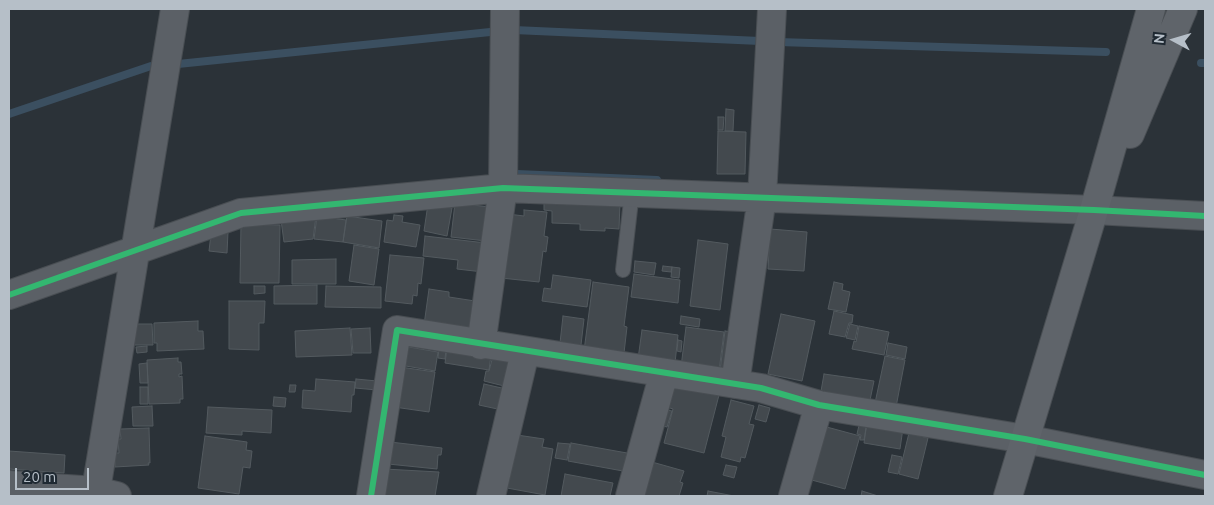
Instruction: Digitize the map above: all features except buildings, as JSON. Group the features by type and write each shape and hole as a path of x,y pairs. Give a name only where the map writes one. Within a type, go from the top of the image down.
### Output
{"street":[{"path":"9,485 103,494 135,252 175,9"},
{"path":"481,345 503,188 505,9"},
{"path":"735,384 762,197 772,9"},
{"path":"1008,496 1152,9"},
{"path":"1094,210 1140,113 1183,9"},
{"path":"9,295 241,214 503,188 1094,210 1205,216"},
{"path":"372,496 397,330 524,352 761,388 819,406 1025,439 1205,475"},
{"path":"491,496 524,352"},
{"path":"630,496 664,373"},
{"path":"793,496 819,406"}],"lane":[{"path":"623,270 632,192"}],"waterway":[{"path":"514,30 760,41"},
{"path":"178,64 500,31"},
{"path":"778,42 1106,52"},
{"path":"9,114 151,66"},
{"path":"517,174 657,180"}],"cycle path":[{"path":"9,295 241,213 503,188 1094,210 1205,216"},
{"path":"371,496 397,330 761,388 819,405 1025,439 1205,475"}]}
